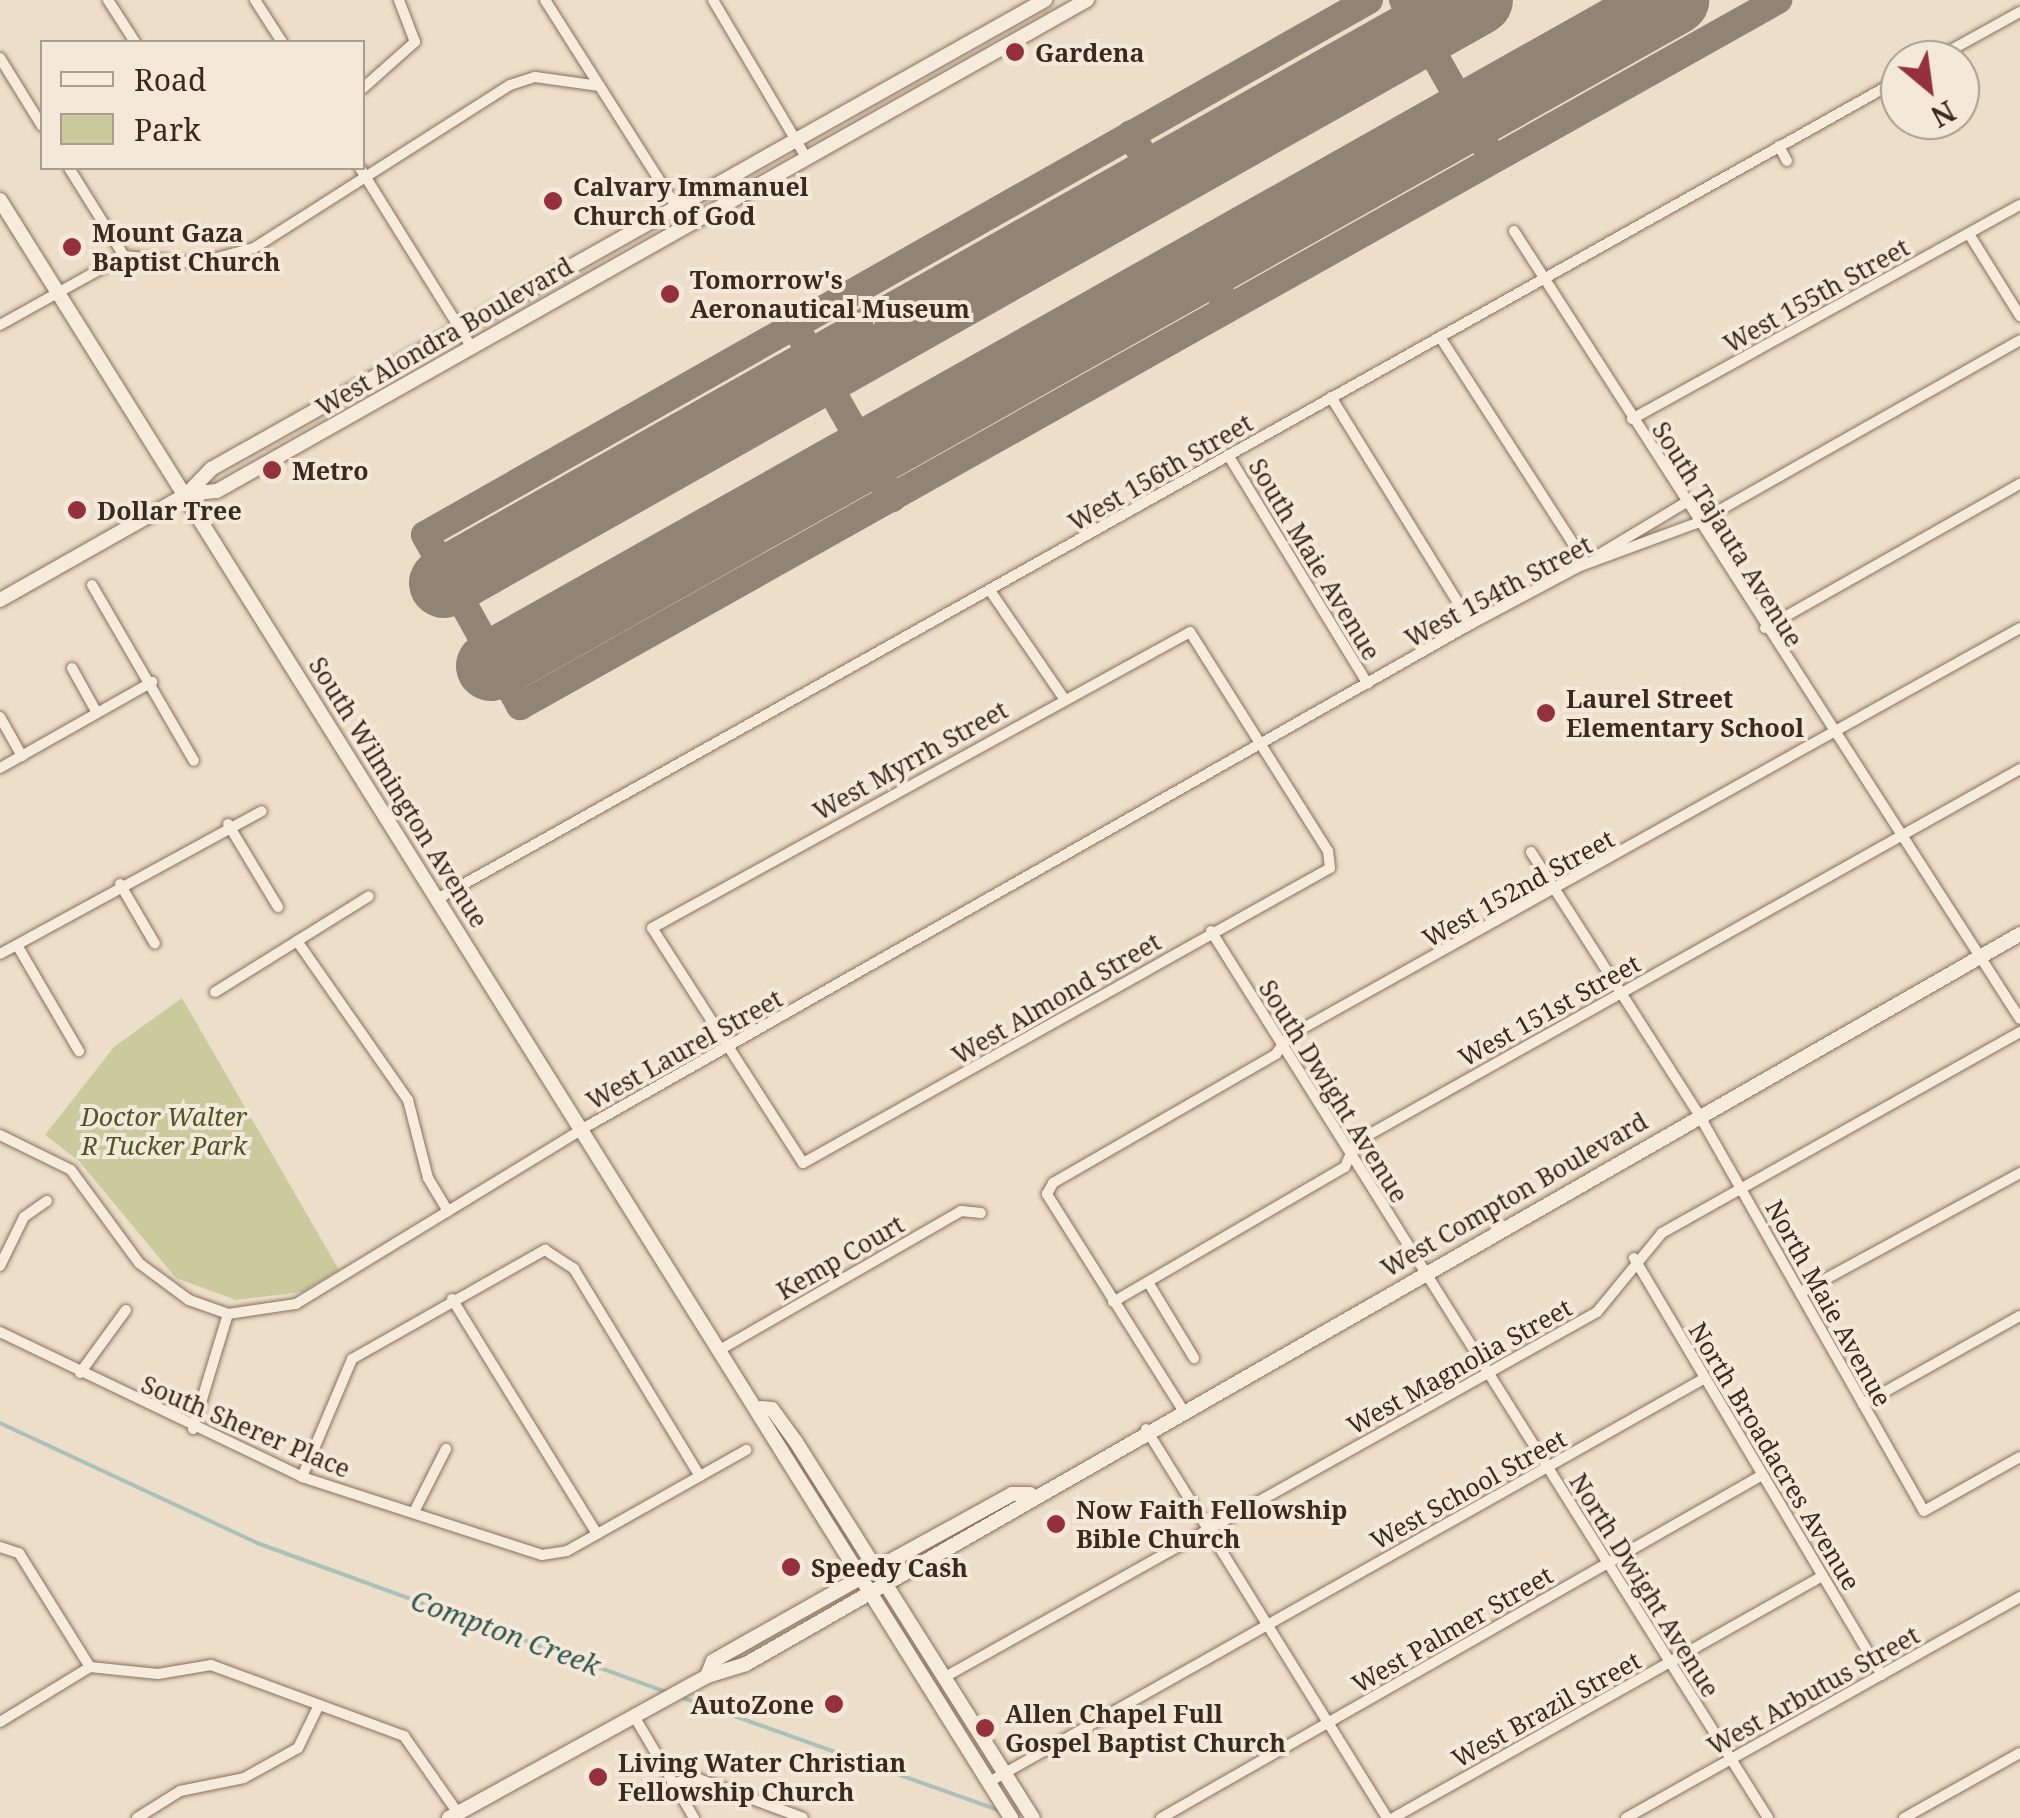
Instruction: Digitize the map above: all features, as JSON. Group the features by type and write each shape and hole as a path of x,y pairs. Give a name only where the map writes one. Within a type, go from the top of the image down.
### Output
{"main road":[{"name":"West Alondra Boulevard","path":"0,600 187,494 210,469 678,210 1045,0"},
{"name":"West Alondra Boulevard","path":"187,494 217,491 1082,1"},
{"name":"South Wilmington Avenue","path":"0,200 761,1408 788,1431 1033,1818"},
{"name":"West Compton Boulevard","path":"454,1815 886,1584 1030,1494 1181,1407 2020,934"},
{"name":"South Wilmington Avenue","path":"761,1408 763,1429 1012,1818"},
{"name":"West Compton Boulevard","path":"708,1676 714,1662 876,1569 1012,1494 1030,1494"}],"street":[{"path":"108,0 134,40"},
{"path":"254,0 281,40"},
{"path":"365,85 415,42 399,0"},
{"path":"545,0 687,224"},
{"path":"712,0 801,140 806,157"},
{"path":"1969,40 2020,12"},
{"path":"0,58 40,123"},
{"path":"0,325 124,256 227,258 510,85 535,77 599,86"},
{"name":"West 156th Street","path":"439,898 991,592 1880,89"},
{"path":"1779,146 1787,162"},
{"path":"70,170 124,256"},
{"path":"362,172 471,346"},
{"name":"West 155th Street","path":"1632,419 2020,205"},
{"name":"South Tajauta Avenue","path":"1514,231 1975,960 2020,1019"},
{"path":"1969,234 2020,316"},
{"path":"1440,337 1580,566 1685,503"},
{"name":"West 154th Street","path":"1264,745 1580,566 1697,523 2020,340"},
{"path":"1332,398 1472,624"},
{"name":"South Maie Avenue","path":"1228,455 1368,684"},
{"path":"1765,628 2020,484"},
{"path":"92,585 152,682 194,761"},
{"path":"991,592 1063,697"},
{"name":"West 152nd Street","path":"1113,1302 1047,1194 1282,1045 2020,628"},
{"name":"West Myrrh Street","path":"726,1049 652,928 1063,697 1190,632 1264,745"},
{"path":"72,668 97,714"},
{"path":"0,768 152,682"},
{"path":"0,717 22,756"},
{"name":"West Almond Street","path":"726,1049 803,1162 1330,868 1264,745"},
{"name":"West Laurel Street","path":"228,1314 296,1304 584,1128 1264,745"},
{"name":"West 151st Street","path":"1113,1302 1346,1168 1356,1142 2020,769"},
{"path":"0,954 228,824 262,811"},
{"path":"228,824 278,907"},
{"path":"1531,852 1699,1115"},
{"path":"120,884 155,944"},
{"path":"215,992 368,896"},
{"name":"South Dwight Avenue","path":"1211,932 1423,1272"},
{"path":"297,942 409,1103 428,1178 448,1211"},
{"path":"17,945 79,1051"},
{"name":"West Magnolia Street","path":"945,1677 1598,1312 1634,1258 1742,1187 2020,1032"},
{"name":"North Maie Avenue","path":"1699,1115 1924,1511 2020,1458"},
{"path":"0,1134 71,1170 170,1290 228,1314 193,1429"},
{"path":"1800,1293 2020,1173"},
{"path":"0,1266 24,1217 46,1201"},
{"name":"Kemp Court","path":"723,1348 961,1211 981,1213"},
{"path":"302,1477 342,1370 523,1257 554,1245 574,1270 700,1476"},
{"name":"North Broadacres Avenue","path":"1634,1258 1882,1676"},
{"name":"North Dwight Avenue","path":"1423,1272 1768,1818"},
{"path":"1148,1282 1194,1358"},
{"path":"452,1299 597,1534 746,1450"},
{"path":"1113,1302 1181,1407"},
{"path":"80,1374 126,1310"},
{"path":"1862,1404 2020,1316"},
{"name":"South Sherer Place","path":"0,1332 193,1429 302,1477 542,1555 597,1534"},
{"name":"West School Street","path":"991,1785 1266,1624 1705,1378"},
{"path":"1145,1428 1327,1724 1390,1818"},
{"path":"414,1512 446,1449"},
{"name":"West Palmer Street","path":"1161,1818 1762,1475"},
{"path":"4,1546 90,1666"},
{"name":"West Brazil Street","path":"1390,1818 1823,1576"},
{"name":"West Arbutus Street","path":"1626,1818 2020,1597"},
{"path":"0,1722 90,1666 158,1674 211,1664 404,1736 454,1815"},
{"path":"137,1818 180,1791 244,1778 298,1748 319,1705"},
{"path":"634,1716 694,1818"},
{"path":"1905,1818 2018,1759"},
{"path":"672,1784 693,1777 803,1818"}],"green space":[{"name":"Doctor Walter R Tucker Park","path":"182,998 339,1270 302,1292 236,1300 176,1278 79,1161 45,1135 114,1047"}],"waterway":[{"name":"Compton Creek","path":"0,1423 257,1543 669,1693"},
{"name":"Compton Creek","path":"678,1696 999,1810"}],"taxiway":[{"path":"1369,0 425,535 520,706 1778,0"},
{"path":"1403,0 1493,159"},
{"path":"1131,134 1157,181"},
{"path":"1203,263 1228,307"},
{"path":"794,324 892,498"}],"runway":[{"path":"444,583 1478,0"},
{"path":"491,666 1674,0"}],"place":[{"name":"Gardena","path":"1015,52"},
{"name":"Calvary Immanuel Church of God","path":"553,201"},
{"name":"Mount Gaza Baptist Church","path":"72,247"},
{"name":"Tomorrow's Aeronautical Museum","path":"670,294"},
{"name":"Metro","path":"272,470"},
{"name":"Dollar Tree","path":"77,510"},
{"name":"Laurel Street Elementary School","path":"1546,713"},
{"name":"Now Faith Fellowship Bible Church","path":"1056,1524"},
{"name":"Speedy Cash","path":"791,1567"},
{"name":"AutoZone","path":"834,1704"},
{"name":"Allen Chapel Full Gospel Baptist Church","path":"985,1728"},
{"name":"Living Water Christian Fellowship Church","path":"598,1777"}]}
